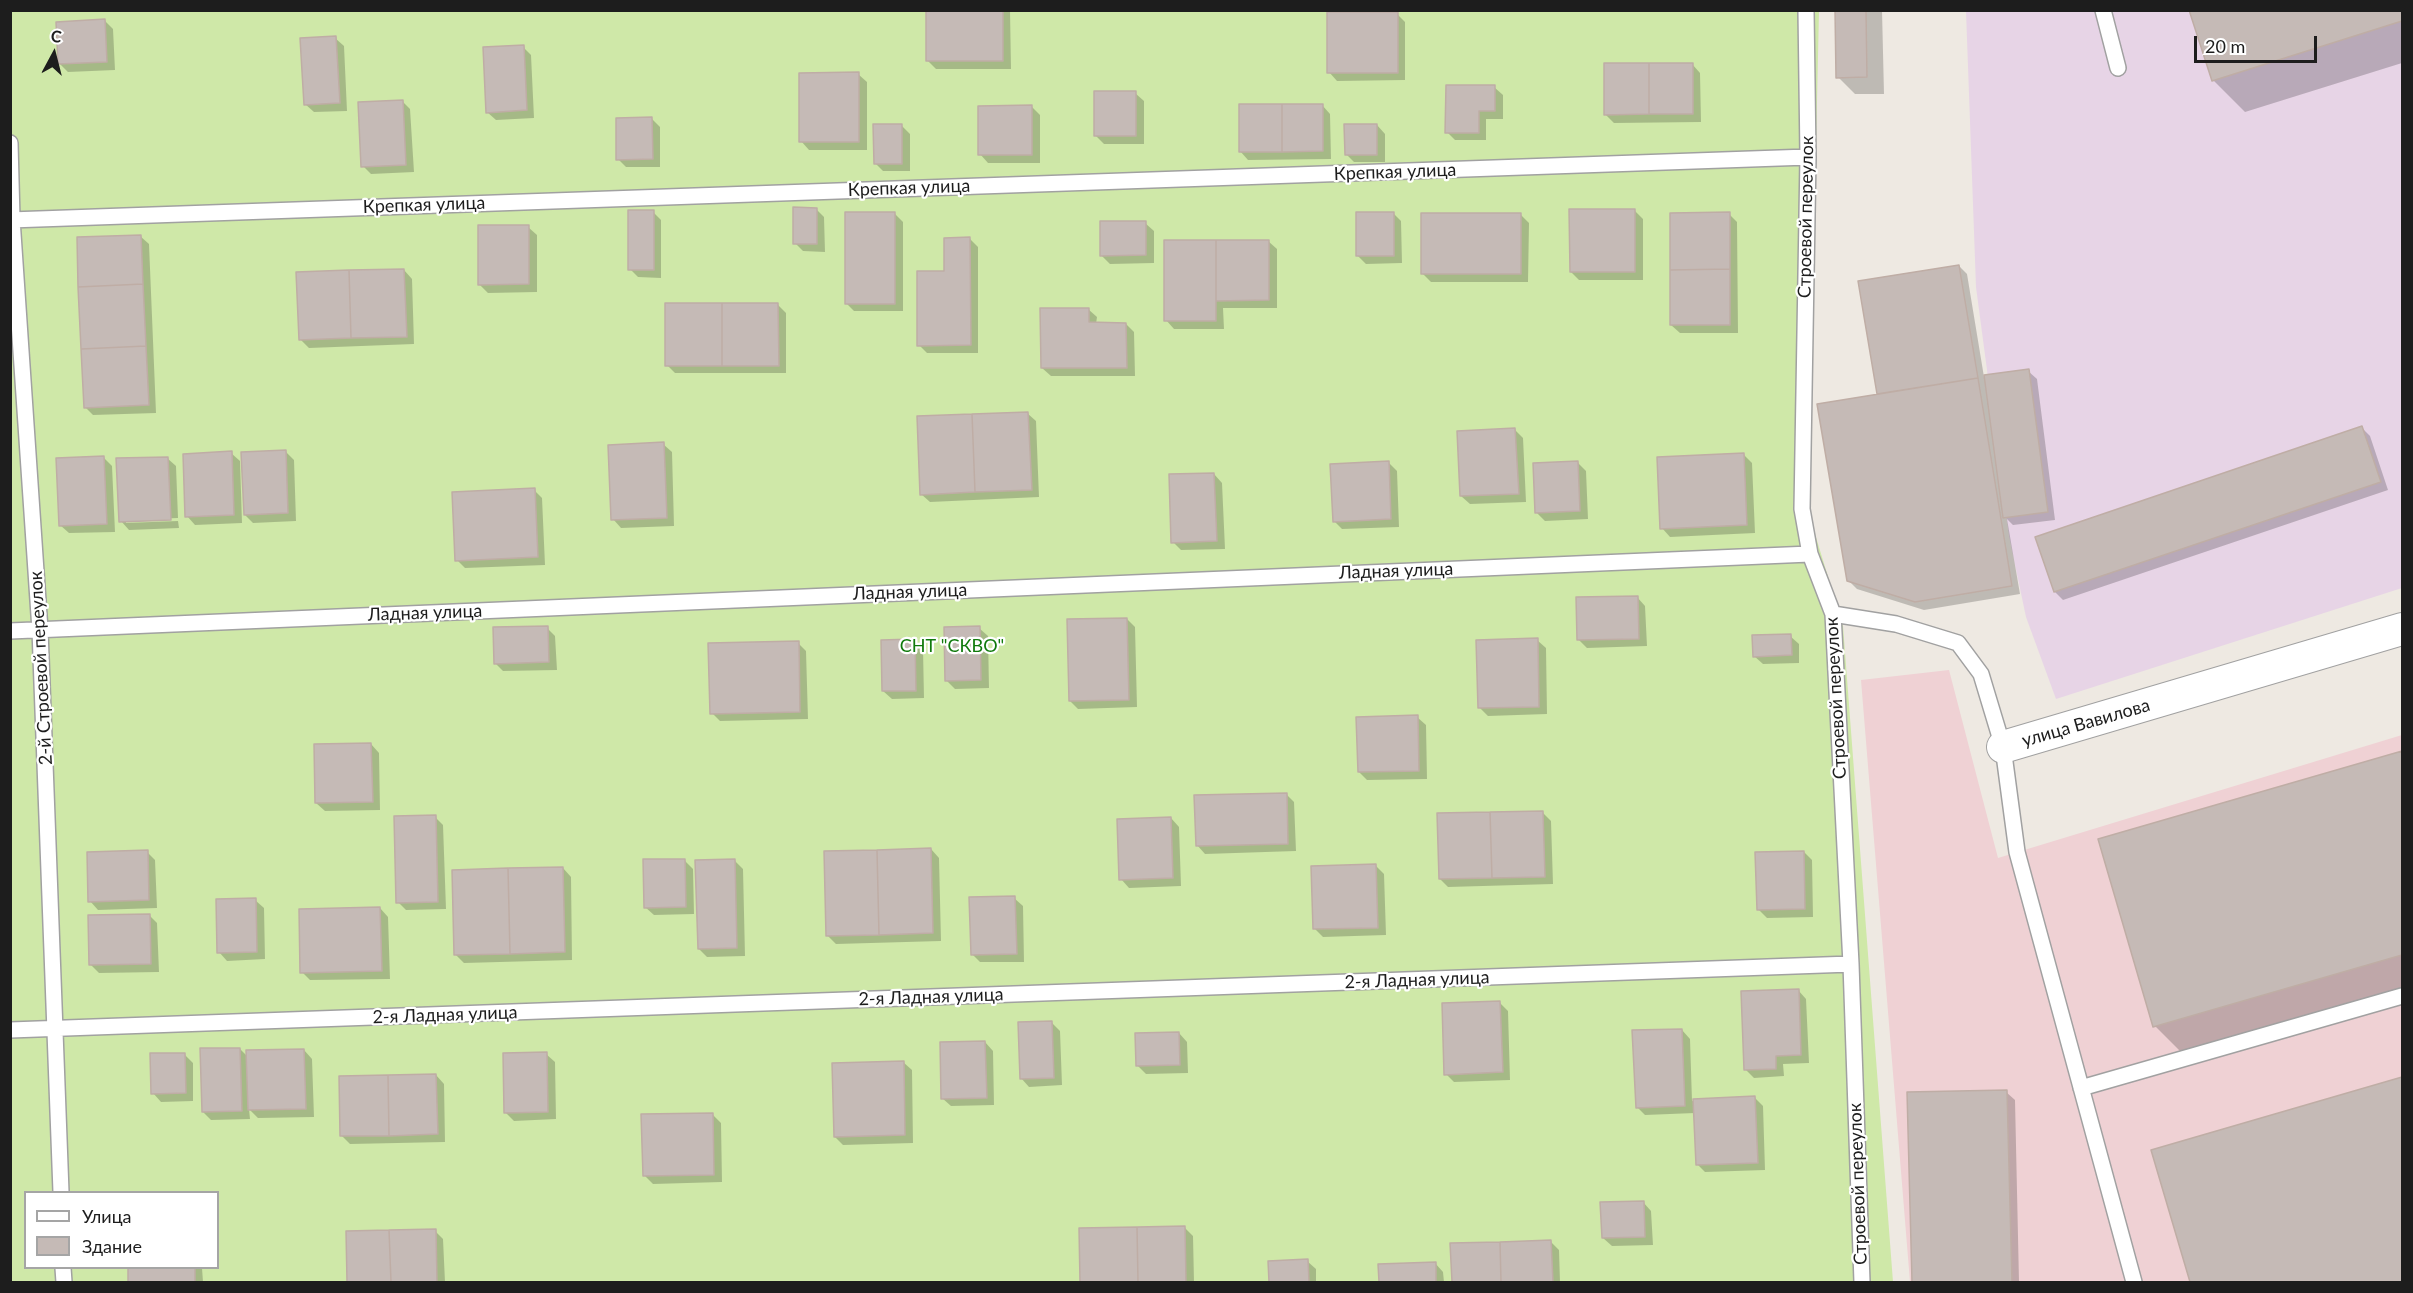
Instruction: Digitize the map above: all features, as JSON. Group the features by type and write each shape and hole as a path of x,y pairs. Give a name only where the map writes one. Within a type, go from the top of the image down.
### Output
{"street":[{"name":"улица Вавилова","path":"2003,747 2403,629"}],"lane":[{"name":"Строевой переулок","path":"1806,10 1808,157 1802,509 1810,554 1833,614 1851,964 1862,1282"},
{"path":"2103,10 2118,68"},
{"name":"2-й Строевой переулок","path":"10,143 11,219 40,630 61,1191"},
{"name":"Крепкая улица","path":"11,219 1808,157"},
{"name":"Ладная улица","path":"10,631 1810,554"},
{"name":"улица Вавилова","path":"1833,614 1896,624 1958,643 1981,674 2003,747"},
{"path":"2003,747 2017,852 2134,1282"},
{"name":"2-я Ладная улица","path":"10,1030 1851,964"},
{"path":"2081,1088 2403,996"}],"shaded area":[{"path":"1966,11 2402,11 2402,588 2056,699 2026,617 2009,536 1976,287"},
{"path":"1949,670 1998,858 2402,735 2402,1282 1910,1282 1861,680"}],"green space":[{"name":"СНТ \"СКВО\"","path":"10,11 1819,11 1808,511 1843,626 1893,1282 11,1282"}],"building":[{"path":"926,10 1003,10 1003,61 926,61"},
{"path":"1835,10 1866,10 1867,77 1836,78"},
{"path":"2189,10 2402,10 2402,21 2212,81"},
{"path":"1327,12 1398,12 1398,73 1327,73"},
{"path":"105,19 107,62 58,64 56,22"},
{"path":"336,36 340,103 304,105 300,38"},
{"path":"524,45 527,110 486,113 483,47"},
{"path":"1604,63 1649,63 1649,114 1604,115"},
{"path":"1649,63 1693,63 1693,114 1649,114"},
{"path":"859,72 859,142 799,142 799,73"},
{"path":"1446,85 1495,85 1495,111 1479,111 1479,133 1445,133"},
{"path":"1094,91 1136,91 1136,136 1094,136"},
{"path":"403,100 406,165 361,167 358,102"},
{"path":"1239,104 1282,104 1282,152 1239,152"},
{"path":"1282,104 1323,104 1323,151 1282,152"},
{"path":"1032,105 1032,155 978,155 978,106"},
{"path":"652,117 653,159 616,160 616,118"},
{"path":"873,124 902,124 902,164 874,164"},
{"path":"1344,124 1377,124 1377,155 1345,155"},
{"path":"793,207 817,208 817,244 793,244"},
{"path":"1569,209 1635,209 1635,272 1570,272"},
{"path":"628,210 654,210 654,270 628,270"},
{"path":"845,212 895,212 895,304 845,304"},
{"path":"1356,212 1394,212 1394,256 1356,256"},
{"path":"1730,212 1730,269 1670,270 1670,213"},
{"path":"1421,213 1521,213 1521,274 1421,274"},
{"path":"1100,221 1146,221 1146,255 1100,256"},
{"path":"478,225 529,225 529,284 478,285"},
{"path":"141,235 143,284 78,287 77,237"},
{"path":"970,237 971,345 917,346 917,271 944,271 944,238"},
{"path":"1164,240 1216,240 1216,321 1164,321"},
{"path":"1216,240 1269,240 1269,300 1216,301"},
{"path":"1959,265 1978,378 1877,394 1858,281"},
{"path":"404,269 407,337 351,338 349,270"},
{"path":"1730,269 1730,325 1670,325 1670,270"},
{"path":"349,270 351,338 299,340 296,272"},
{"path":"143,284 146,346 81,349 78,287"},
{"path":"665,303 722,303 722,366 665,366"},
{"path":"722,303 778,303 779,366 722,366"},
{"path":"1040,308 1089,308 1089,322 1126,323 1127,368 1041,368"},
{"path":"146,346 149,405 84,408 81,349"},
{"path":"2029,369 2048,512 2003,518 1984,375"},
{"path":"1978,378 2012,586 1915,602 1847,581 1817,404"},
{"path":"1028,412 1032,490 975,492 972,414"},
{"path":"972,414 975,492 920,495 917,416"},
{"path":"2362,426 2381,482 2054,592 2035,537"},
{"path":"1515,428 1519,494 1460,496 1457,431"},
{"path":"664,442 667,518 611,520 608,445"},
{"path":"286,450 288,513 244,515 241,452"},
{"path":"232,451 234,515 185,517 183,454"},
{"path":"1744,453 1747,525 1660,529 1657,457"},
{"path":"104,456 107,524 59,526 56,458"},
{"path":"168,457 171,520 119,522 116,458"},
{"path":"1389,461 1391,519 1333,522 1330,464"},
{"path":"1578,461 1580,511 1535,513 1533,463"},
{"path":"1214,473 1217,541 1171,543 1169,474"},
{"path":"535,488 538,557 455,561 452,492"},
{"path":"1638,596 1639,639 1577,640 1576,597"},
{"path":"1127,618 1129,700 1069,701 1067,619"},
{"path":"548,626 549,662 494,664 493,627"},
{"path":"980,626 981,680 945,681 944,627"},
{"path":"1791,634 1792,655 1753,657 1752,635"},
{"path":"1538,638 1539,707 1478,708 1476,640"},
{"path":"915,639 916,691 882,691 881,640"},
{"path":"799,641 800,712 710,714 708,643"},
{"path":"1418,715 1419,771 1358,772 1356,717"},
{"path":"371,743 373,802 315,803 314,744"},
{"path":"2402,751 2402,955 2153,1027 2098,839"},
{"path":"1287,793 1288,844 1196,846 1194,795"},
{"path":"1543,811 1545,877 1492,878 1490,812"},
{"path":"1490,812 1492,878 1439,879 1437,813"},
{"path":"436,815 438,902 396,903 394,816"},
{"path":"1171,817 1173,878 1119,880 1117,819"},
{"path":"931,848 933,933 879,935 877,850"},
{"path":"148,850 149,900 88,902 87,852"},
{"path":"877,850 879,935 826,936 824,851"},
{"path":"1804,851 1805,909 1757,910 1755,852"},
{"path":"643,859 685,859 686,907 644,908"},
{"path":"735,859 737,948 698,949 695,860"},
{"path":"1376,864 1378,928 1313,929 1311,866"},
{"path":"563,867 565,952 510,954 508,868"},
{"path":"508,868 510,954 454,955 452,870"},
{"path":"1015,896 1017,954 971,955 969,897"},
{"path":"256,898 257,952 217,953 216,899"},
{"path":"380,907 382,971 300,973 299,909"},
{"path":"150,914 151,964 89,965 88,915"},
{"path":"1799,989 1801,1055 1776,1056 1776,1069 1744,1070 1741,991"},
{"path":"1500,1001 1503,1072 1444,1075 1442,1003"},
{"path":"1052,1021 1054,1078 1020,1079 1018,1022"},
{"path":"1682,1029 1685,1106 1636,1108 1632,1030"},
{"path":"1179,1032 1180,1065 1136,1066 1135,1033"},
{"path":"985,1041 987,1098 941,1099 940,1042"},
{"path":"200,1048 240,1048 242,1111 202,1112"},
{"path":"304,1049 306,1109 248,1110 246,1050"},
{"path":"547,1052 548,1112 504,1113 503,1053"},
{"path":"150,1053 185,1053 186,1093 151,1094"},
{"path":"904,1061 905,1135 834,1137 832,1063"},
{"path":"436,1074 438,1134 389,1136 388,1075"},
{"path":"388,1075 389,1136 340,1136 339,1076"},
{"path":"2402,1077 2402,1282 2190,1282 2151,1150"},
{"path":"2007,1090 2012,1282 1912,1282 1907,1092"},
{"path":"1755,1096 1758,1163 1696,1165 1693,1099"},
{"path":"713,1113 714,1175 643,1176 641,1114"},
{"path":"1644,1201 1645,1237 1602,1238 1600,1202"},
{"path":"1185,1226 1186,1282 1138,1282 1137,1227"},
{"path":"1137,1227 1138,1282 1080,1282 1079,1228"},
{"path":"436,1229 437,1282 391,1282 389,1230"},
{"path":"389,1230 391,1282 347,1282 346,1231"},
{"path":"1551,1240 1553,1282 1501,1282 1500,1242"},
{"path":"1500,1242 1501,1282 1452,1282 1450,1243"},
{"path":"1308,1259 1309,1282 1269,1282 1268,1261"},
{"path":"1436,1262 1436,1282 1379,1282 1378,1264"},
{"path":"128,1269 195,1269 195,1282 128,1282"}]}
